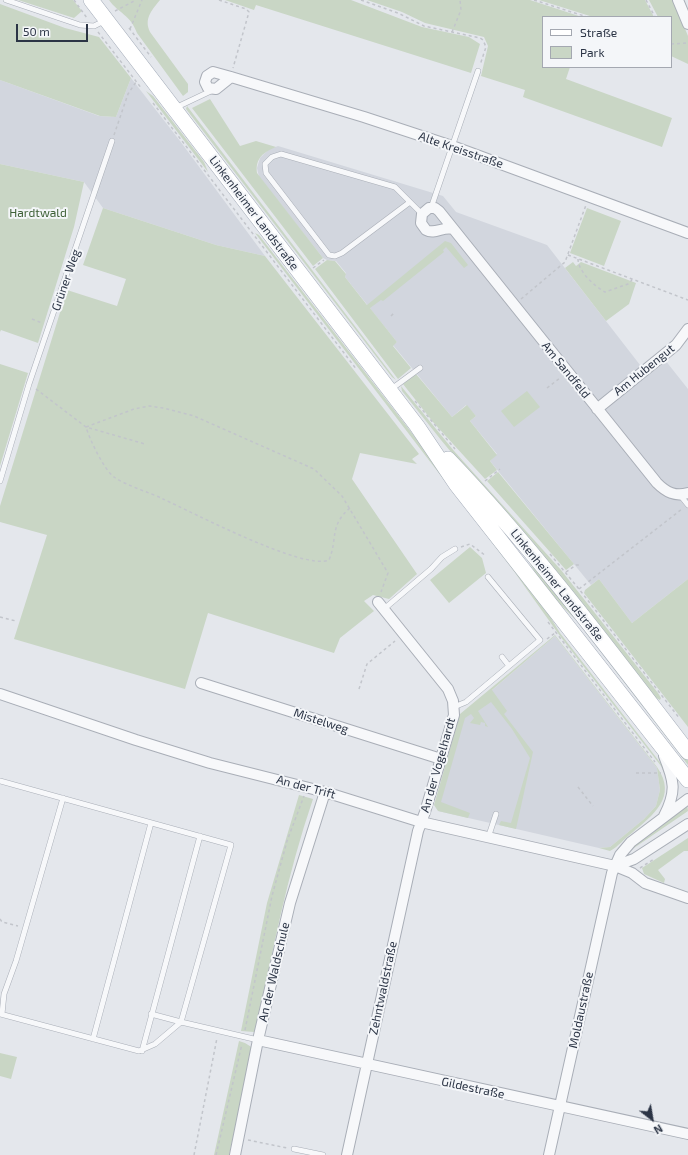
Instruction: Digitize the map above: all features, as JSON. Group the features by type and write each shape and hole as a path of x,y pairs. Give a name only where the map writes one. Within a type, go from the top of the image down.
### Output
{"main road":[{"name":"Linkenheimer Landstraße","path":"91,0 108,18 174,108 390,390 417,426 456,484 688,780"},
{"name":"Linkenheimer Landstraße","path":"417,426 518,537 607,647 688,752"}],"street":[{"path":"678,0 688,24"},
{"name":"Alte Kreisstraße","path":"214,90 208,88 205,82 206,76 210,73 231,77 364,117 452,146 688,233"},
{"path":"214,90 231,77"},
{"path":"431,208 422,214 421,223 429,232 446,228 453,229"},
{"name":"Am Sandfeld","path":"431,208 440,211 656,483 666,491 684,494"},
{"name":"Am Hubengut","path":"597,409 673,348 688,329"},
{"name":"An der Vogelhardt","path":"381,605 448,689 454,707 454,714 421,822"},
{"name":"Mistelweg","path":"201,683 441,759"},
{"name":"An der Trift","path":"0,694 188,756 325,792 421,822 615,866 632,873 645,883 688,898"},
{"name":"Linkenheimer Landstraße","path":"658,741 673,782 672,798 664,817"},
{"name":"An der Waldschule","path":"234,1155 258,1040 290,902 325,792"},
{"name":"Moldaustraße","path":"549,1155 605,900 615,866 623,850 688,799"},
{"name":"Zehntwaldstraße","path":"347,1155 421,822"},
{"path":"615,866 634,859 688,824"},
{"name":"Gildestraße","path":"258,1040 366,1065 688,1134"}],"lane":[{"path":"6,0 80,25 108,18"},
{"path":"431,208 478,71"},
{"path":"174,108 214,90"},
{"name":"Grüner Weg","path":"0,481 29,384 112,141"},
{"path":"410,202 342,253 336,256 329,255 266,173 265,164 272,157 281,154 395,187 410,202 422,214"},
{"path":"390,390 420,368"},
{"path":"684,494 688,505"},
{"path":"381,605 431,569 442,557 455,549"},
{"path":"488,577 540,640"},
{"name":"An der Vogelhardt","path":"454,707 466,702 540,640"},
{"path":"502,657 509,666"},
{"path":"0,781 63,798 231,845 181,1022 155,1044 142,1051 127,1049 1,1014 2,998 16,961 63,798"},
{"path":"488,838 496,814"},
{"path":"93,1039 151,823"},
{"path":"142,1051 200,836"},
{"path":"151,1014 258,1040"},
{"path":"294,1150 323,1155"}],"path":[{"path":"74,0 108,18 137,81 144,92"},
{"path":"108,18 136,0"},
{"path":"130,29 142,0"},
{"path":"219,0 246,9 249,12 231,77"},
{"path":"361,0 398,13 424,26 483,40 486,47 478,71"},
{"path":"452,32 461,10 460,0"},
{"path":"534,0 583,16"},
{"path":"646,0 654,16"},
{"path":"108,18 111,6"},
{"path":"125,24 155,62"},
{"path":"672,44 688,43"},
{"path":"112,141 128,94 137,81"},
{"path":"149,98 358,371"},
{"path":"514,304 563,265 589,196"},
{"path":"313,268 329,255"},
{"path":"568,255 688,300"},
{"path":"578,258 578,265 581,271 597,288 605,292 625,285 632,280"},
{"path":"390,316 394,313"},
{"path":"32,319 50,326"},
{"path":"547,388 567,372"},
{"path":"29,384 86,427 145,444"},
{"path":"413,400 458,452"},
{"path":"86,427 134,409 149,406 194,416 314,469 336,488 350,508 388,573 381,605"},
{"path":"86,427 90,441 113,476 272,549 313,561 324,562 329,560 334,534 340,517 350,508"},
{"path":"489,487 484,481 500,468"},
{"path":"579,590 688,505"},
{"path":"455,549 470,544 486,556"},
{"path":"547,551 566,572 683,724"},
{"path":"566,572 576,565 580,565"},
{"path":"0,617 16,621"},
{"path":"546,620 657,764"},
{"path":"540,640 546,640 555,633"},
{"path":"359,689 367,664 403,634"},
{"path":"660,768 665,777"},
{"path":"636,773 663,772"},
{"path":"578,787 593,806"},
{"path":"216,1155 244,1037 272,896 287,841 301,802 309,788"},
{"path":"0,919 2,922 25,928"},
{"path":"194,1155 217,1044 216,1031"},
{"path":"238,1138 294,1150"}],"shaded area":[{"path":"131,78 180,141 265,256 216,245 103,208 84,182 0,164 0,80 99,116 116,117"},
{"path":"278,146 443,196 456,212 547,245 647,374 665,360 688,389 688,579 632,623 599,579 591,585 490,461 497,454 470,421 476,416 466,405 452,417 393,345 397,342 345,277 346,273 336,261 323,258 259,177 257,168 260,158 268,150"},
{"path":"555,636 657,768 660,790 656,806 644,819 610,847 599,848 438,811 462,716"}],"green space":[{"path":"18,0 73,0 82,11 74,18"},
{"path":"109,0 160,0 149,15 148,27 150,32 188,84 188,92 183,96 137,33 128,18"},
{"path":"225,0 351,0 422,27 469,37 480,44 471,73 256,5 254,10"},
{"path":"367,0 530,0 579,16 542,16 542,68 570,68 566,79 672,118 662,147 523,97 525,90 481,76 488,46 484,37 425,23 402,12"},
{"path":"539,0 645,0 653,16 590,16"},
{"path":"649,0 673,0 688,36 688,64 672,56 672,16 657,16"},
{"path":"0,4 65,28 99,37 131,78 116,117 100,116 0,80"},
{"path":"146,91 153,96 204,162 208,172"},
{"path":"210,99 240,146 256,141 276,147 261,156 257,163 257,173 323,258 313,266 192,108"},
{"path":"187,106 396,380 392,377 186,109"},
{"name":"Hardtwald","path":"0,164 84,182 74,227 38,343 1,330 0,332"},
{"path":"103,208 216,245 265,256 419,454 412,459 417,464 360,453 352,479 417,574 389,599 373,595 364,601 374,611 340,638 334,653 208,613 185,689 14,639 47,535 0,522 0,506 67,290 117,306 126,279 83,265"},
{"path":"587,208 621,221 604,266 570,253"},
{"path":"255,233 259,235 537,595 560,633 662,765 666,777 661,766 560,636 513,570"},
{"path":"445,241 451,243 468,265 464,268 446,247 443,250 444,252 383,301 381,300 370,308 397,342 393,346 411,368 398,379 315,269 327,260 335,261 346,274 345,277 367,305"},
{"path":"573,262 576,266 581,262 636,283 629,304 606,321 565,268"},
{"path":"0,364 28,373 0,466"},
{"path":"416,374 452,417 467,405 476,416 470,421 497,455 490,461 497,470 485,479 433,422 403,384"},
{"path":"401,386 454,451 561,570 658,693 661,698 660,700 656,698 441,440 402,391"},
{"path":"527,391 540,407 514,427 501,411"},
{"path":"498,472 574,564 566,570 487,481"},
{"path":"470,547 482,558 486,573 449,603 430,580"},
{"path":"527,558 628,682 688,760 688,765 577,621 550,594 539,580"},
{"path":"599,579 632,623 688,579 688,727 584,593 585,590"},
{"path":"555,635 657,767 663,778 665,787 664,796 655,812 619,845 610,851 599,848 610,847 644,819 656,806 660,790 657,768 555,636 492,690 507,711 504,714 533,752 516,829 499,825 501,821 511,823 530,758 512,729 491,702 478,711 488,727 485,726 485,723 481,722 480,725 470,723 474,718 471,714 465,718 441,802 470,813 468,818 438,811 434,805 460,714"},
{"path":"299,795 313,799 295,856 274,943 257,1030 254,1032 241,1031 267,903"},
{"path":"687,804 688,811 631,850 630,848"},
{"path":"688,838 688,851 684,851 658,870 665,879 664,883 644,874 642,868"},
{"path":"239,1041 253,1048 229,1155 214,1155"},
{"path":"0,1053 17,1057 11,1079 0,1076"}]}
